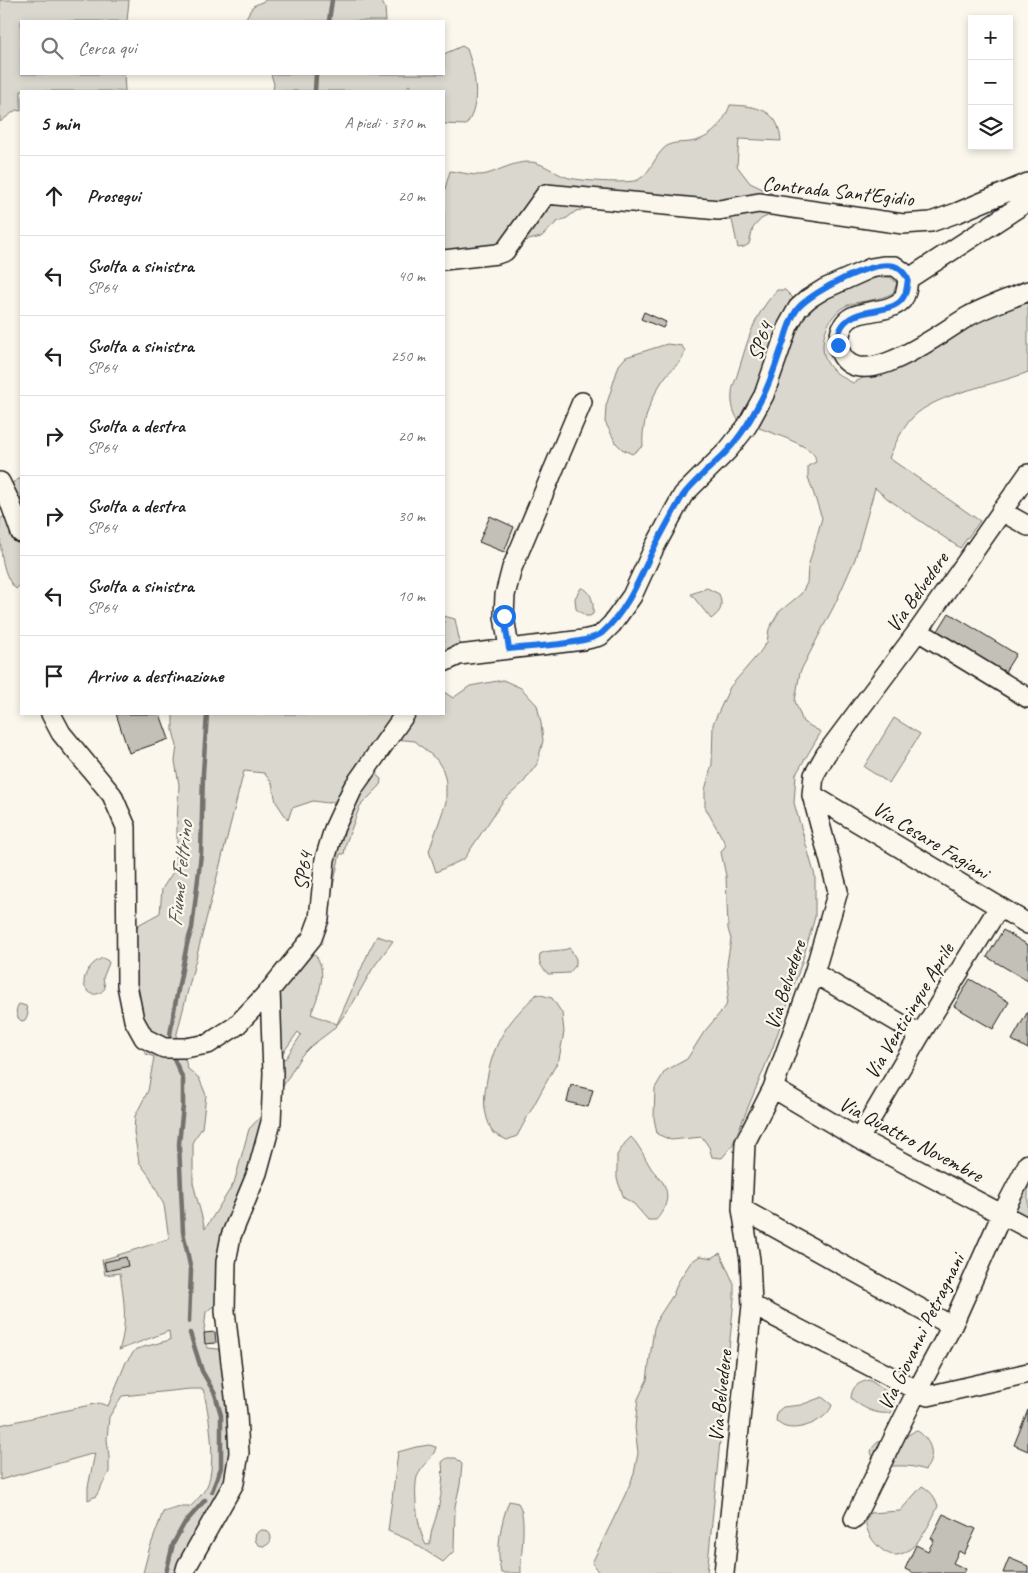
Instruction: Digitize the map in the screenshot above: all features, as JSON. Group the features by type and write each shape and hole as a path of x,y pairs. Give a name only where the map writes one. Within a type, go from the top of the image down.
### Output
{"street":[{"name":"Contrada Sant'Egidio","path":"445,260 497,254 505,251 546,194 718,210 759,203 903,224 931,222 1028,183"},
{"path":"1028,202 908,279 905,295 895,306 858,314 848,319 840,330 838,345 842,358 852,365 863,368 877,367 895,360 970,315 1028,291"},
{"name":"SP64","path":"445,662 459,655 583,640 600,636 612,624 632,596 654,548 683,495 728,450 747,426 764,395 788,326 798,308 824,289 871,268 895,266 908,279"},
{"path":"509,649 504,616 505,596 512,568 582,402"},
{"name":"Via Belvedere","path":"724,1573 752,1305 750,1260 742,1209 745,1143 773,1088 814,974 838,891 812,795 814,775 826,754 918,631 1028,474"},
{"path":"0,482 11,502 20,530"},
{"path":"1001,511 1028,526"},
{"path":"918,631 1028,698"},
{"name":"SP64","path":"52,715 61,733 112,795 126,827 127,984 134,1020 144,1038 164,1048 185,1048 208,1044 236,1026 270,990 312,938 320,919 324,859 334,829 353,788 404,715"},
{"name":"Via Cesare Fagiani","path":"812,795 1028,924"},
{"name":"Via Venticinque Aprile","path":"859,1139 920,1034 999,907"},
{"path":"814,974 920,1034"},
{"path":"185,1573 187,1566 234,1483 239,1453 237,1414 225,1311 226,1262 232,1236 257,1173 271,1122 270,990"},
{"name":"Via Quattro Novembre","path":"773,1088 859,1139 1028,1228"},
{"name":"Via Giovanni Petragnani","path":"854,1519 917,1391 952,1326 1002,1214 1028,1164"},
{"path":"742,1209 952,1326"},
{"path":"752,1305 928,1396 1028,1373"}],"shaded area":[{"path":"0,0 129,0 127,20 20,20 20,75 124,75 125,90 20,90 20,111 16,110 0,122"},
{"path":"266,0 381,0 385,8 386,20 245,20 253,6"},
{"path":"462,46 467,49 476,88 474,108 466,125 445,124 445,90 413,90 409,85 404,90 273,90 274,84 271,75 445,75 445,54"},
{"path":"730,105 757,108 765,111 776,122 781,141 739,139 737,166 750,183 773,194 782,202 781,210 761,219 753,228 749,244 744,247 738,248 732,220 712,220 687,215 591,204 585,209 576,211 567,218 557,222 541,237 525,241 520,238 445,259 445,188 450,171 483,175 518,163 533,162 572,178 591,181 633,181 638,180 647,172 658,155 666,147 673,143 704,138 715,130 724,118"},
{"path":"890,277 897,283 893,293 882,298 848,305 834,315 829,322 823,348 828,364 839,375 853,383 1028,294 1028,372 936,402 923,409 908,422 889,458 980,521 960,548 875,488 855,559 835,604 800,672 795,701 803,722 821,732 796,774 794,803 815,876 815,917 773,1047 732,1146 722,1158 712,1157 709,1147 702,1137 671,1140 657,1134 654,1118 655,1088 665,1071 687,1059 704,1032 726,1006 729,988 727,964 731,939 728,929 726,876 721,852 726,845 705,807 705,790 712,764 713,724 730,687 767,642 769,629 779,612 801,594 807,583 808,567 822,518 808,477 808,466 816,462 815,456 796,442 753,426 807,306 837,291 868,279"},
{"path":"777,290 785,290 794,299 788,309 757,390 740,423 733,406 733,386 752,329 762,310"},
{"path":"667,344 682,346 685,351 682,359 666,376 656,391 648,409 643,446 632,454 622,449 616,443 605,422 606,406 619,365 626,357"},
{"path":"20,479 20,520 10,491 12,483"},
{"path":"9,513 20,543 20,585 16,589 11,583 4,566 0,519"},
{"path":"581,588 588,592 592,599 593,614 590,616 586,616 576,609 575,598"},
{"path":"707,588 719,594 721,602 721,608 711,619 691,594"},
{"path":"445,616 455,619 461,648 445,653"},
{"path":"503,680 521,688 537,705 543,741 537,764 523,783 503,801 464,859 436,872 429,851 446,802 446,782 443,770 437,760 415,741 394,739 410,715 445,715 445,693 453,698 470,686"},
{"path":"173,715 395,715 346,799 328,803 313,801 292,808 288,820 276,802 272,783 264,773 244,771 175,1041 153,1035 146,1026 138,1001 135,957 135,932 138,925 160,913 162,889 173,872 177,845 179,785 175,761 177,746 173,731"},
{"path":"894,718 920,734 889,783 864,767"},
{"path":"373,772 381,779 380,786 360,806 346,843 344,854 340,854 326,918 333,831"},
{"path":"377,936 393,941 373,968 353,1003 337,1025 301,1056 279,1093 279,1061 286,1058 301,1035 298,1032 282,1054 278,1054 274,991 312,951 321,966 322,974 320,990 311,1014 337,1024"},
{"path":"570,948 576,959 576,965 569,973 548,974 540,963 540,954"},
{"path":"103,958 109,963 103,978 105,988 99,993 93,994 84,985 85,976 92,965"},
{"path":"537,994 552,998 562,1013 564,1032 559,1059 517,1136 507,1140 493,1133 488,1121 484,1101 487,1079 494,1053 504,1032 518,1013"},
{"path":"19,1004 26,1006 28,1014 25,1020 22,1021 16,1013"},
{"path":"147,1049 184,1056 188,1069 199,1078 206,1095 202,1128 193,1141 193,1183 205,1229 234,1183 249,1129 268,1109 217,1303 206,1312 204,1330 208,1348 218,1349 226,1373 230,1460 226,1485 198,1527 186,1551 180,1573 143,1573 163,1512 180,1507 190,1507 207,1486 210,1476 212,1452 210,1424 203,1389 122,1396 109,1417 107,1439 109,1472 96,1496 88,1500 88,1487 95,1453 0,1480 0,1425 99,1403 108,1406 126,1362 136,1349 170,1340 169,1331 119,1350 124,1331 124,1302 120,1273 105,1275 102,1260 169,1239 164,1205 150,1177 139,1162 134,1132 135,1116 148,1091 154,1057 144,1053"},
{"path":"631,1137 664,1184 667,1196 665,1205 656,1220 648,1220 634,1204 624,1198 617,1179 617,1155"},
{"path":"1028,1177 1028,1219 1011,1210"},
{"path":"720,1253 734,1284 734,1299 707,1573 599,1573 592,1563 634,1474 638,1453 635,1427 638,1399 647,1380 654,1328 658,1318 673,1295 678,1282 691,1262 700,1256 712,1258"},
{"path":"869,1380 889,1393 894,1402 891,1413 880,1413 870,1410 851,1398 856,1386"},
{"path":"822,1397 832,1405 825,1416 812,1424 789,1428 776,1422 777,1412 783,1407 801,1405"},
{"path":"916,1430 925,1438 931,1448 931,1459 925,1470 910,1466 884,1466 880,1465 874,1458 871,1452 877,1443 906,1436"},
{"path":"429,1445 436,1447 431,1458 417,1477 416,1484 419,1522 426,1545 430,1544 441,1497 442,1462 447,1458 456,1458 462,1464 455,1506 454,1551 443,1562 409,1540 388,1531 398,1452"},
{"path":"922,1486 932,1494 938,1506 917,1542 904,1553 892,1555 876,1544 871,1538 866,1526 866,1520 870,1513 900,1511"},
{"path":"509,1501 518,1503 523,1517 521,1573 501,1573 500,1537"},
{"path":"263,1530 271,1538 263,1546 255,1538"}],"building":[{"path":"644,312 666,322 663,328 641,319"},
{"path":"490,516 514,527 504,552 479,542"},
{"path":"949,613 1016,654 1003,675 936,634"},
{"path":"116,715 160,715 169,739 129,753"},
{"path":"1003,930 1028,945 1028,981 987,957"},
{"path":"970,979 1009,1002 993,1029 954,1006"},
{"path":"1028,1013 1028,1049 1012,1040"},
{"path":"571,1085 593,1090 588,1107 567,1102"},
{"path":"126,1257 128,1266 106,1271 104,1262"},
{"path":"215,1332 216,1343 205,1344 204,1333"},
{"path":"1028,1410 1028,1451 1014,1445"},
{"path":"943,1514 976,1529 964,1554 959,1551 953,1563 966,1569 964,1573 913,1573 905,1569 916,1545 928,1551 934,1540 931,1538"},
{"path":"1009,1558 1028,1566 1028,1573 1003,1573"}],"waterway":[{"name":"Fiume Feltrino","path":"329,20 332,0"},
{"name":"Fiume Feltrino","path":"315,90 316,75"},
{"name":"Fiume Feltrino","path":"170,1035 187,944 192,928 201,854 207,715"},
{"name":"Fiume Feltrino","path":"172,1055 183,1079 183,1106 179,1144 183,1232 191,1270 189,1322"},
{"name":"Fiume Feltrino","path":"190,1333 202,1371 215,1394 221,1415 221,1468 212,1491"},
{"name":"Fiume Feltrino","path":"166,1573 173,1544 184,1524 205,1500"}],"route":[{"path":"504,616 509,649 583,640 600,636 612,624 632,596 654,548 683,495 728,450 747,426 764,395 788,326 798,308 824,289 871,268 895,266 903,272 908,279 905,295 901,301 895,306 858,314 848,319 840,330 838,345"}]}
